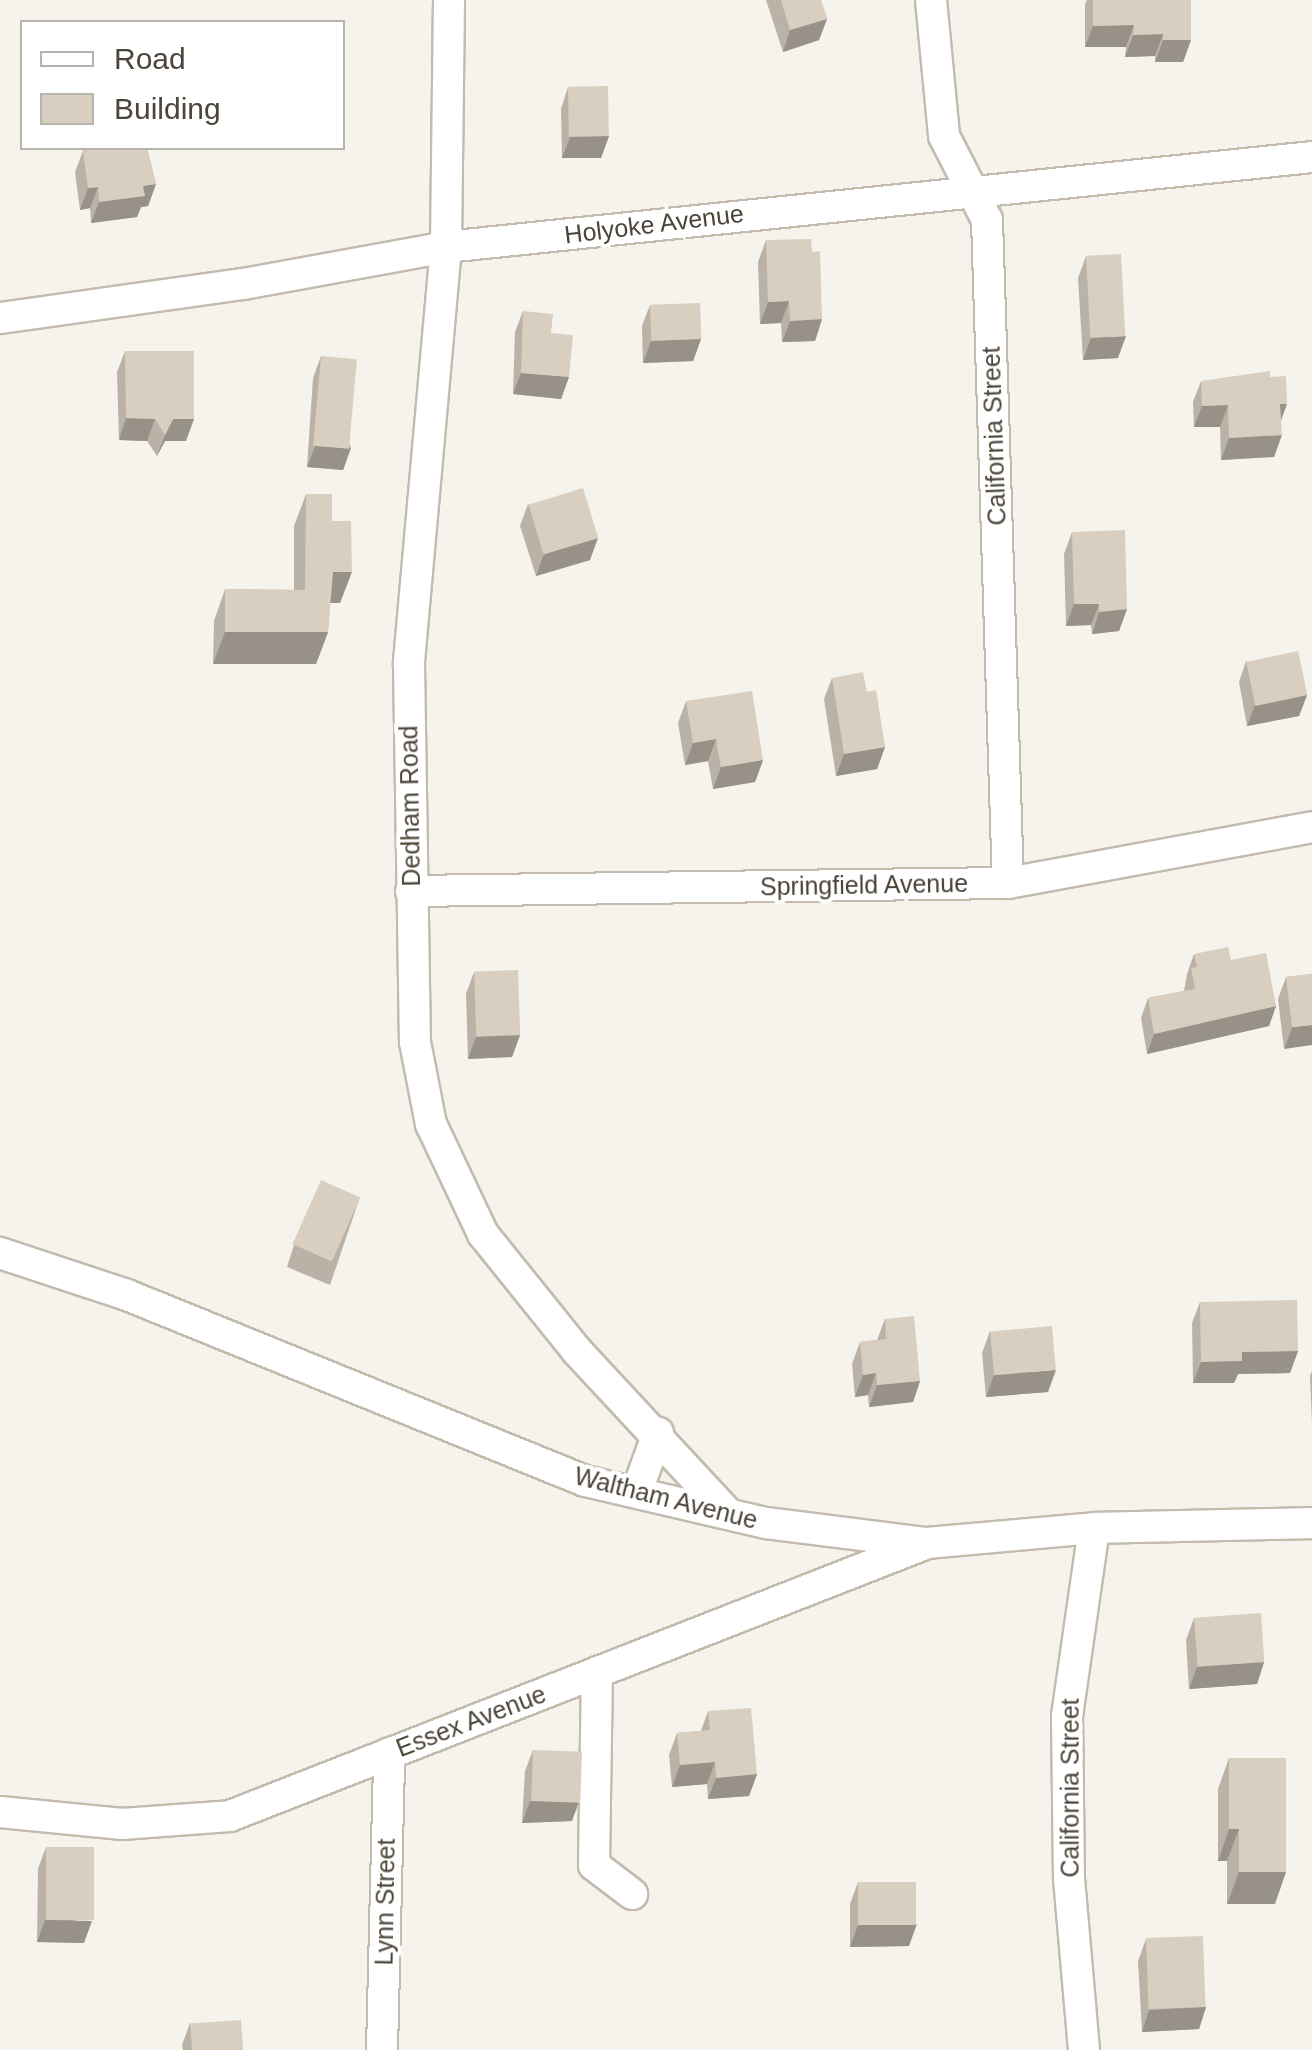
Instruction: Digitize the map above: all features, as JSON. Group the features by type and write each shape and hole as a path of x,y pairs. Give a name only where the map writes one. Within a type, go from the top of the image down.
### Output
{"street":[{"name":"Dedham Road","path":"449,0 446,247 410,664 415,1042 431,1124 454,1180 517,1282 724,1510"},
{"name":"California Street","path":"931,0 944,136 974,189 986,220 1008,884"},
{"name":"Holyoke Avenue","path":"0,318 243,284 446,247 974,189 1312,157"},
{"name":"Springfield Avenue","path":"411,892 1008,884 1312,826"},
{"name":"Waltham Avenue","path":"0,1253 127,1295 586,1480 766,1523 927,1543 1094,1528 1312,1523"},
{"path":"637,1491 658,1433"},
{"name":"California Street","path":"1084,2050 1068,1880 1067,1716 1094,1528"},
{"name":"Essex Avenue","path":"0,1812 122,1824 230,1816 927,1543"},
{"path":"597,1672 594,1865 632,1894"},
{"name":"Lynn Street","path":"382,2050 389,1754"}],"building":[{"path":"781,0 821,0 827,19 790,30"},
{"path":"1093,0 1191,0 1191,40 1163,40 1163,34 1133,35 1134,25 1093,26"},
{"path":"608,86 609,136 569,137 568,87"},
{"path":"148,150 156,184 143,186 145,196 99,202 98,187 88,188 83,151"},
{"path":"811,239 812,252 820,251 822,319 790,321 789,301 768,302 766,240"},
{"path":"1121,254 1125,336 1090,338 1086,256"},
{"path":"700,303 701,339 651,341 650,305"},
{"path":"523,311 553,314 551,333 573,335 569,377 521,373"},
{"path":"125,351 194,351 194,419 173,419 165,435 155,419 126,418"},
{"path":"321,356 357,359 349,449 313,446"},
{"path":"1270,371 1270,377 1286,376 1287,404 1280,404 1282,435 1229,438 1228,405 1202,406 1201,381"},
{"path":"583,488 598,538 544,554 528,505"},
{"path":"306,494 332,494 332,521 351,521 352,572 333,572 328,632 225,632 225,589 305,590"},
{"path":"1125,530 1127,609 1099,612 1099,604 1074,604 1072,532"},
{"path":"1298,651 1307,695 1256,706 1246,662"},
{"path":"863,672 867,692 876,690 885,747 844,754 832,678"},
{"path":"752,691 763,760 721,767 716,739 693,743 686,701"},
{"path":"1228,947 1231,960 1266,953 1276,1006 1154,1034 1148,998 1195,989 1191,968 1197,967 1194,954"},
{"path":"518,970 520,1035 476,1036 474,972"},
{"path":"1312,974 1312,1025 1292,1027 1286,977"},
{"path":"321,1180 360,1197 332,1261 293,1244"},
{"path":"1297,1300 1298,1351 1242,1352 1242,1361 1201,1362 1200,1302"},
{"path":"914,1316 920,1381 877,1385 876,1373 863,1375 860,1342 886,1339 885,1319"},
{"path":"1052,1326 1056,1370 994,1375 990,1331"},
{"path":"1261,1613 1264,1662 1198,1667 1194,1618"},
{"path":"751,1708 757,1774 716,1778 715,1762 680,1765 677,1733 710,1730 708,1711"},
{"path":"533,1750 582,1752 580,1803 531,1801"},
{"path":"1229,1758 1286,1758 1286,1872 1239,1872 1239,1829 1229,1829"},
{"path":"46,1847 94,1847 94,1920 46,1920"},
{"path":"858,1882 916,1882 916,1925 858,1925"},
{"path":"1203,1936 1205,2007 1149,2009 1146,1938"},
{"path":"241,2020 243,2050 192,2050 190,2024"}]}
